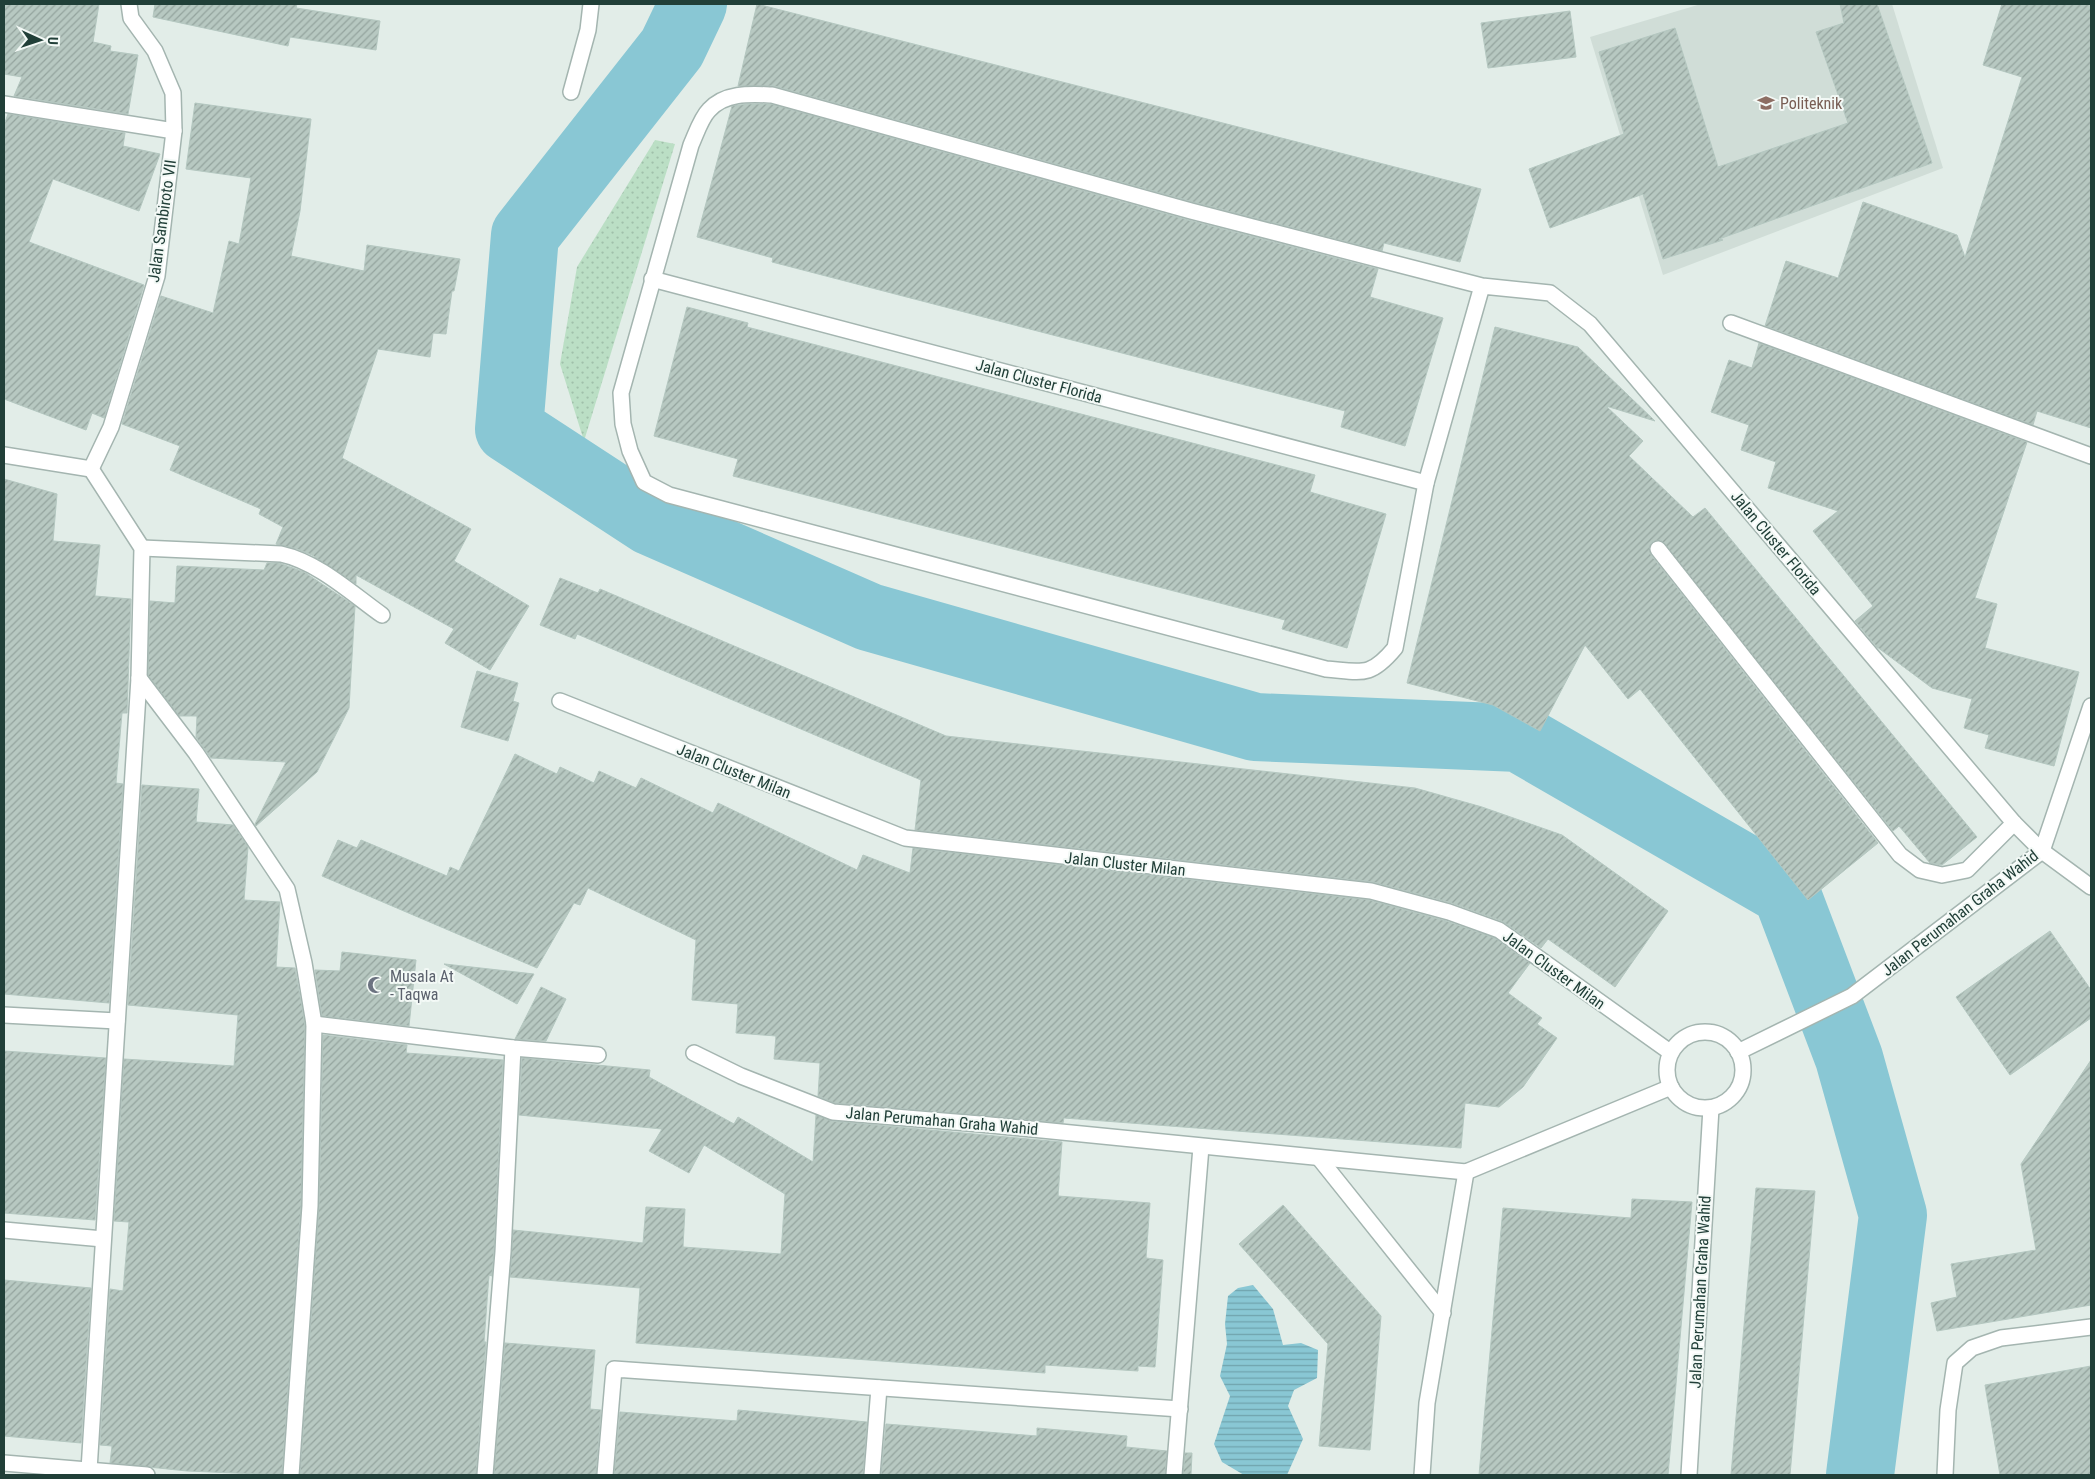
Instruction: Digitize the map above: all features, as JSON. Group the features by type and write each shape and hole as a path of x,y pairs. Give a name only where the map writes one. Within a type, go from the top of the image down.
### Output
{"street":[{"name":"Jalan Sambiroto VII","path":"91,469 111,427 157,276 174,131 173,93 155,51 131,18 129,4"},
{"path":"571,92 588,30 591,4"},
{"name":"Jalan Cluster Florida","path":"1482,286 1426,483 1395,648 1383,663 1366,672 1326,669 669,495 644,482 630,451 622,424 621,394 691,145 709,110 728,97 750,94 772,96 1191,211 1482,286 1550,293 1590,324 2014,823 2042,850 2091,887"},
{"path":"4,104 174,131"},
{"name":"Jalan Cluster Florida","path":"652,279 1426,483"},
{"path":"1731,323 2091,456"},
{"path":"4,455 91,469 142,548 139,678 89,1470"},
{"path":"142,548 281,554 292,557 311,566 382,615"},
{"path":"1658,549 1900,855 1920,870 1935,874 1942,875 1967,870 2014,823"},
{"path":"139,678 196,753 287,889 304,963 314,1024 310,1206 291,1475"},
{"name":"Jalan Cluster Milan","path":"560,701 905,838 1371,891 1449,912 1498,930 1670,1052"},
{"name":"Jalan Perumahan Graha Wahid","path":"1738,1052 1852,996 2042,850 2091,706"},
{"path":"4,1015 117,1021"},
{"path":"314,1024 513,1048 598,1055"},
{"path":"1698,1031 1710,1031 1722,1035 1732,1042 1742,1064 1742,1076 1732,1097 1722,1104 1711,1108 1699,1108 1687,1104 1670,1087 1667,1076 1667,1063 1670,1052 1687,1035 1698,1031"},
{"path":"485,1475 503,1252 513,1048"},
{"name":"Jalan Perumahan Graha Wahid","path":"694,1054 741,1076 833,1112 980,1124 1466,1172 1670,1087"},
{"name":"Jalan Perumahan Graha Wahid","path":"1689,1475 1711,1108"},
{"path":"1174,1475 1202,1147"},
{"path":"1319,1158 1443,1313"},
{"path":"1422,1475 1427,1403 1466,1172"},
{"path":"4,1230 103,1239"},
{"path":"1945,1475 1948,1410 1955,1363 1972,1348 2001,1338 2091,1327"},
{"path":"605,1475 614,1369 1180,1409"},
{"path":"872,1475 880,1388"},
{"path":"4,1463 148,1475"}],"shaded area":[{"name":"Politeknik","path":"1701,4 1892,4 1943,168 1663,275 1590,37"}],"green space":[{"path":"655,140 675,144 584,441 560,364 577,267"}],"water":[{"path":"1253,1285 1273,1309 1283,1345 1301,1343 1318,1350 1317,1378 1294,1390 1288,1406 1303,1439 1287,1475 1244,1475 1222,1462 1214,1444 1230,1396 1220,1376 1227,1344 1225,1324 1228,1296 1238,1288"}],"building":[{"path":"4,4 99,4 93,42 111,46 110,51 138,55 128,114 14,96 22,77 4,74"},
{"path":"155,4 297,4 296,8 380,21 376,50 290,37 288,46 153,17"},
{"path":"757,4 1481,189 1460,262 1384,243 1382,251 1193,202 774,86 738,86"},
{"path":"1840,4 1877,4 1932,163 1719,239 1723,240 1663,259 1643,194 1550,228 1529,169 1624,134 1599,52 1675,28 1718,167 1848,123 1816,32 1844,23"},
{"path":"2002,4 2091,4 2091,428 2037,411 2033,425 1765,326 1786,261 1838,278 1863,202 1957,235 1965,257 2022,77 1983,65"},
{"path":"1570,11 1576,57 1488,68 1481,23"},
{"path":"195,103 311,119 300,211 291,256 364,271 367,245 460,259 454,291 452,291 446,334 433,333 430,357 378,349 342,458 471,529 454,561 529,606 490,670 445,643 454,629 356,575 356,584 312,555 276,544 283,527 259,514 261,509 170,470 180,446 122,424 161,296 213,313 229,241 239,244 251,178 186,169"},
{"path":"771,104 1188,220 1378,269 1370,297 1443,318 1405,446 1341,427 1345,411 772,262 773,258 697,237 732,106"},
{"path":"8,114 125,133 123,146 160,154 139,211 53,179 29,242 144,285 104,418 92,413 86,430 4,399 4,125"},
{"path":"687,307 748,323 747,327 1315,475 1310,492 1386,514 1347,648 1282,629 1285,620 733,476 738,459 654,436"},
{"path":"1495,327 1578,347 1655,421 1606,406 1643,441 1629,456 1693,517 1705,508 1977,837 1942,865 1930,863 1899,826 1893,831 1661,540 1653,541 1650,545 1651,555 1878,843 1808,900 1640,689 1628,699 1585,645 1540,731 1493,705 1407,683"},
{"path":"1759,343 2027,442 1975,598 1997,604 1985,648 2079,672 2054,766 1985,748 1989,735 1964,728 1972,699 1932,688 1877,647 1855,621 1873,606 1813,531 1838,511 1768,488 1776,462 1741,450 1749,425 1711,412 1729,360 1752,368"},
{"path":"4,479 57,494 53,541 100,545 95,596 131,599 127,713 122,713 116,783 123,784 109,1003 4,994"},
{"path":"267,563 279,563 304,572 355,606 349,708 317,772 256,826 255,824 286,762 211,758 196,737 197,716 179,716 148,675 150,601 175,603 177,566 264,570"},
{"path":"560,578 598,593 600,589 946,736 1415,788 1482,807 1562,835 1668,911 1615,987 1548,939 1541,948 1502,921 1452,903 1373,882 915,830 921,780 577,634 575,639 540,625"},
{"path":"477,671 518,683 513,701 519,703 508,741 461,727"},
{"path":"515,754 557,774 560,767 594,783 599,771 636,788 641,778 713,813 718,803 857,870 863,855 910,873 913,848 1369,900 1446,921 1495,938 1530,963 1508,993 1542,1018 1537,1024 1557,1038 1523,1087 1499,1107 1465,1103 1461,1148 1064,1118 1063,1123 835,1103 818,1096 820,1063 774,1059 776,1036 736,1033 738,1004 692,1000 696,940 588,888 580,905 574,903 537,968 322,876 338,840 357,848 361,840 447,876 450,867 459,871"},
{"path":"142,785 199,789 196,822 233,825 248,847 244,900 280,902 276,967 295,968 305,1025 301,1206 282,1475 187,1471 110,1463 112,1446 100,1445 110,1289 123,1291 129,1222 114,1221 124,1059 234,1066 238,1015 128,1005"},
{"path":"2050,931 2091,990 2091,1018 2010,1075 1956,997"},
{"name":"Musala At - Taqwa","path":"342,952 416,960 409,1026 322,1016 315,970 340,971"},
{"path":"445,964 534,974 517,1004"},
{"path":"541,987 566,999 546,1041 515,1039"},
{"path":"323,1035 407,1045 406,1053 503,1060 494,1251 492,1276 489,1275 476,1475 300,1475 319,1206"},
{"path":"4,1051 106,1058 95,1220 4,1213"},
{"path":"522,1058 650,1070 649,1077 734,1124 738,1117 813,1162 816,1115 832,1121 1062,1142 1058,1196 1150,1203 1146,1258 1163,1260 1155,1367 1138,1366 1138,1371 1045,1365 1045,1373 636,1343 640,1288 510,1277 513,1230 643,1243 646,1207 685,1209 683,1247 781,1254 785,1194 704,1145 689,1173 649,1151 662,1129 519,1115"},
{"path":"2091,1060 2091,1305 1937,1331 1931,1303 1957,1297 1951,1264 2036,1250 2021,1164"},
{"path":"1756,1188 1815,1191 1790,1475 1731,1475"},
{"path":"1632,1199 1692,1202 1668,1475 1479,1475 1503,1208 1631,1218"},
{"path":"1283,1205 1381,1316 1370,1450 1319,1446 1328,1344 1239,1244"},
{"path":"4,1280 91,1288 81,1443 4,1436"},
{"path":"505,1343 595,1350 590,1409 601,1410 596,1475 494,1475"},
{"path":"2091,1366 2091,1475 2000,1475 1985,1385"},
{"path":"738,1410 867,1422 863,1475 614,1475 620,1412 737,1421"},
{"path":"886,1424 1037,1436 1037,1428 1127,1436 1126,1447 1167,1451 1165,1475 881,1475"},
{"path":"1185,1453 1192,1453 1191,1475 1183,1475"}],"waterway":[{"path":"693,4 672,48 525,235 509,429 650,521 869,617 1255,727 1519,738 1786,892 1849,1058 1893,1215 1860,1475"}],"place":[{"name":"Politeknik","path":"1766,103"},
{"name":"Musala At - Taqwa","path":"376,985"}]}
